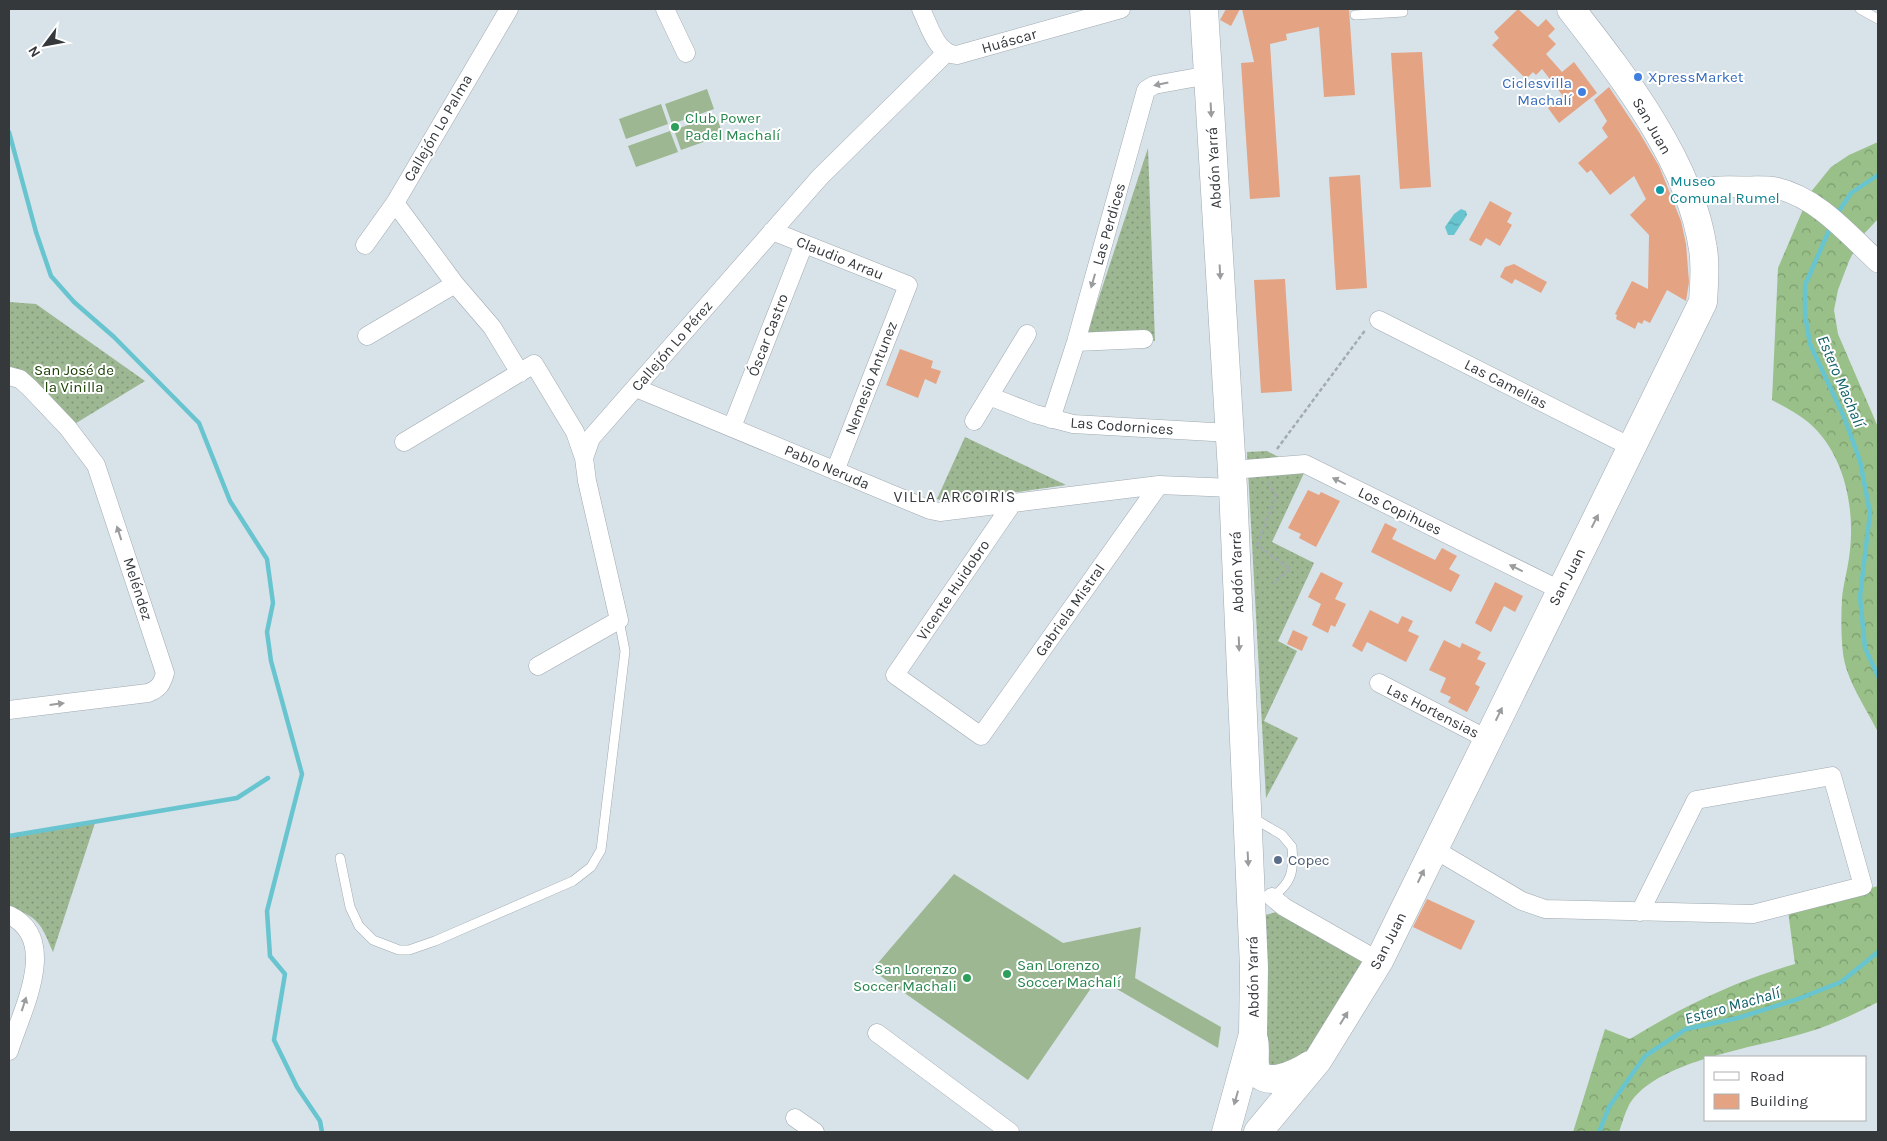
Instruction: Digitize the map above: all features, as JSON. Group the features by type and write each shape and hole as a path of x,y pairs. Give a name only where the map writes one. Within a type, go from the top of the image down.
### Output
{"main road":[{"name":"Abdón Yarrá","path":"1204,9 1233,479 1246,814 1261,904 1254,968 1253,1034 1226,1132"},
{"name":"San Juan","path":"1258,1132 1318,1060 1379,961 1560,590 1633,448 1703,302 1703,249 1690,196 1667,149 1626,80 1571,9"},
{"path":"1253,1034 1256,1049 1255,1064 1258,1072 1265,1077 1284,1078 1318,1060"}],"street":[{"name":"Callejón Lo Palma","path":"365,245 395,203 509,9"},
{"path":"665,9 686,53"},
{"path":"921,9 939,45 947,52"},
{"name":"Huáscar","path":"947,52 951,54 965,54 1121,9"},
{"name":"Callejón Lo Pérez","path":"584,458 592,438 772,231 856,141 947,52"},
{"name":"Las Perdices","path":"1051,419 1076,342 1146,90 1154,85 1209,75"},
{"path":"1690,196 1708,187 1776,188 1795,194 1814,205 1878,262"},
{"path":"395,203 455,284 492,326 520,373"},
{"name":"Claudio Arrau","path":"772,231 908,285"},
{"name":"Óscar Castro","path":"732,427 804,244"},
{"path":"367,336 455,284"},
{"name":"Nemesio Antunez","path":"835,471 908,285"},
{"name":"Las Camelias","path":"1379,320 1633,448"},
{"path":"974,421 1027,334"},
{"path":"1076,342 1144,339"},
{"path":"404,442 534,364 575,432 584,458 619,620 538,666"},
{"name":"Meléndez","path":"9,376 20,380 37,395 68,428 96,465 165,673 163,683 156,690 148,693 9,710"},
{"name":"Pablo Neruda","path":"636,388 930,510 950,512 1159,485 1233,479"},
{"name":"Las Codornices","path":"989,396 1051,419 1080,425 1230,433"},
{"name":"Los Copihues","path":"1233,479 1305,464 1560,590"},
{"name":"Gabriela Mistral","path":"895,675 981,736 1159,485"},
{"name":"Vicente Huidobro","path":"895,675 1012,504"},
{"name":"Las Hortensias","path":"1378,683 1487,739"},
{"path":"1434,849 1522,900 1545,909 1640,912 1753,914 1863,886 1832,776 1696,800 1640,912"},
{"path":"1261,904 1284,907 1379,961"},
{"path":"9,915 19,920 28,932 36,949 36,966 9,1051"},
{"path":"877,1033 1010,1132"},
{"path":"796,1118 815,1132"}],"lane":[{"path":"1860,9 1878,19"},
{"path":"1355,16 1403,12"},
{"path":"340,858 350,907 359,926 373,940 399,950 409,950 436,941 573,880 586,872 601,850 625,651 619,620"},
{"path":"1246,814 1282,835 1292,847 1292,873 1284,887 1261,904"}],"green space":[{"path":"707,89 714,109 672,124 665,104"},
{"path":"661,104 668,124 626,139 619,119"},
{"path":"716,115 723,135 681,150 674,130"},
{"path":"670,131 678,152 636,167 628,146"},
{"path":"1878,142 1878,219 1861,237 1849,261 1838,290 1834,310 1838,334 1878,427 1878,732 1852,684 1843,653 1842,599 1849,558 1851,522 1849,503 1840,467 1821,435 1808,422 1772,400 1778,268 1810,193 1831,167 1849,155"},
{"path":"1148,148 1155,341 1084,343"},
{"name":"San José de la Vinilla","path":"9,302 36,304 145,381 68,428 9,376"},
{"path":"965,437 1066,485 947,502 937,499"},
{"path":"1267,451 1305,471 1272,542 1314,563 1278,641 1297,651 1264,721 1298,738 1266,798 1247,452"},
{"path":"95,823 53,952 38,923 27,914 9,907 9,837"},
{"name":"San Lorenzo Soccer Machalí","path":"954,874 1063,943 1141,927 1135,978 1221,1027 1218,1048 1098,978 1028,1080 872,970"},
{"path":"1878,886 1878,1002 1843,1019 1788,1038 1716,1056 1704,1056 1704,1060 1660,1078 1641,1091 1628,1107 1619,1132 1573,1132 1605,1029 1630,1039 1710,995 1752,978 1795,964 1788,911"},
{"path":"1280,911 1370,959 1307,1059 1271,1073 1258,1027 1262,916"}],"water":[{"path":"1461,209 1466,211 1467,215 1454,235 1448,235 1445,227 1454,214"}],"building":[{"path":"1226,9 1240,9 1231,26 1220,20"},
{"path":"1242,9 1349,9 1355,95 1324,97 1319,27 1286,34 1287,40 1270,44 1280,197 1250,199 1241,63 1254,62"},
{"path":"1518,9 1538,27 1546,19 1555,29 1548,36 1556,44 1546,54 1562,72 1574,62 1597,93 1559,123 1548,108 1563,96 1542,69 1536,75 1533,72 1526,79 1492,45 1499,38 1494,32"},
{"path":"1422,52 1431,187 1400,189 1391,53"},
{"path":"1609,87 1659,166 1681,221 1686,244 1689,282 1686,301 1667,290 1650,323 1644,320 1642,324 1638,322 1635,329 1616,319 1617,315 1615,314 1632,281 1648,289 1649,235 1630,215 1646,199 1634,176 1610,195 1591,170 1587,173 1578,163 1608,137 1602,128 1607,121 1594,100"},
{"path":"1360,175 1367,288 1336,290 1329,177"},
{"path":"1490,201 1512,213 1507,222 1512,225 1500,246 1486,238 1481,246 1469,240"},
{"path":"1514,264 1547,282 1541,293 1515,279 1512,284 1500,277 1505,267"},
{"path":"1285,279 1292,391 1261,393 1254,280"},
{"path":"900,349 933,361 931,368 941,371 936,384 925,379 918,398 886,385"},
{"path":"1308,490 1319,495 1321,492 1340,501 1316,547 1299,538 1301,534 1288,528"},
{"path":"1385,523 1397,529 1392,539 1435,560 1442,548 1457,556 1449,569 1460,575 1451,592 1371,552"},
{"path":"1321,572 1343,583 1335,599 1346,604 1335,627 1331,625 1328,633 1312,625 1321,604 1308,597"},
{"path":"1495,582 1523,596 1515,612 1504,606 1491,632 1475,623"},
{"path":"1370,610 1398,624 1402,616 1413,621 1408,631 1419,636 1406,662 1367,642 1362,652 1352,646"},
{"path":"1293,630 1308,637 1302,651 1287,644"},
{"path":"1444,640 1460,648 1462,643 1481,652 1477,659 1486,663 1475,684 1480,687 1467,712 1448,702 1451,697 1440,692 1446,678 1429,670"},
{"path":"1427,899 1475,921 1461,950 1413,927"}],"waterway":[{"path":"9,132 36,232 51,276 74,302 114,337 199,423 230,501 267,559 273,603 267,632 271,661 302,774 267,911 270,956 285,974 274,1040 297,1087 320,1121 322,1132"},
{"name":"Estero Machalí","path":"1837,214 1851,193 1878,175"},
{"name":"Estero Machalí","path":"1831,226 1805,285 1805,315 1810,344 1844,417 1860,461 1870,513 1860,597 1865,648 1878,676"},
{"path":"9,836 237,798 268,778"},
{"name":"Estero Machalí","path":"1599,1132 1609,1107 1645,1056 1686,1029 1738,1018 1798,999 1841,982 1878,952"}],"place":[{"name":"XpressMarket","path":"1638,77"},
{"name":"Ciclesvilla Machalí","path":"1582,92"},
{"name":"Club Power Padel Machalí","path":"675,127"},
{"name":"Museo Comunal Rumel","path":"1660,190"},
{"name":"Copec","path":"1278,860"},
{"name":"San Lorenzo Soccer Machalí","path":"1007,974"},
{"name":"San Lorenzo Soccer Machali","path":"967,978"}],"district":[{"name":"VILLA ARCOIRIS","path":"955,496"}]}
